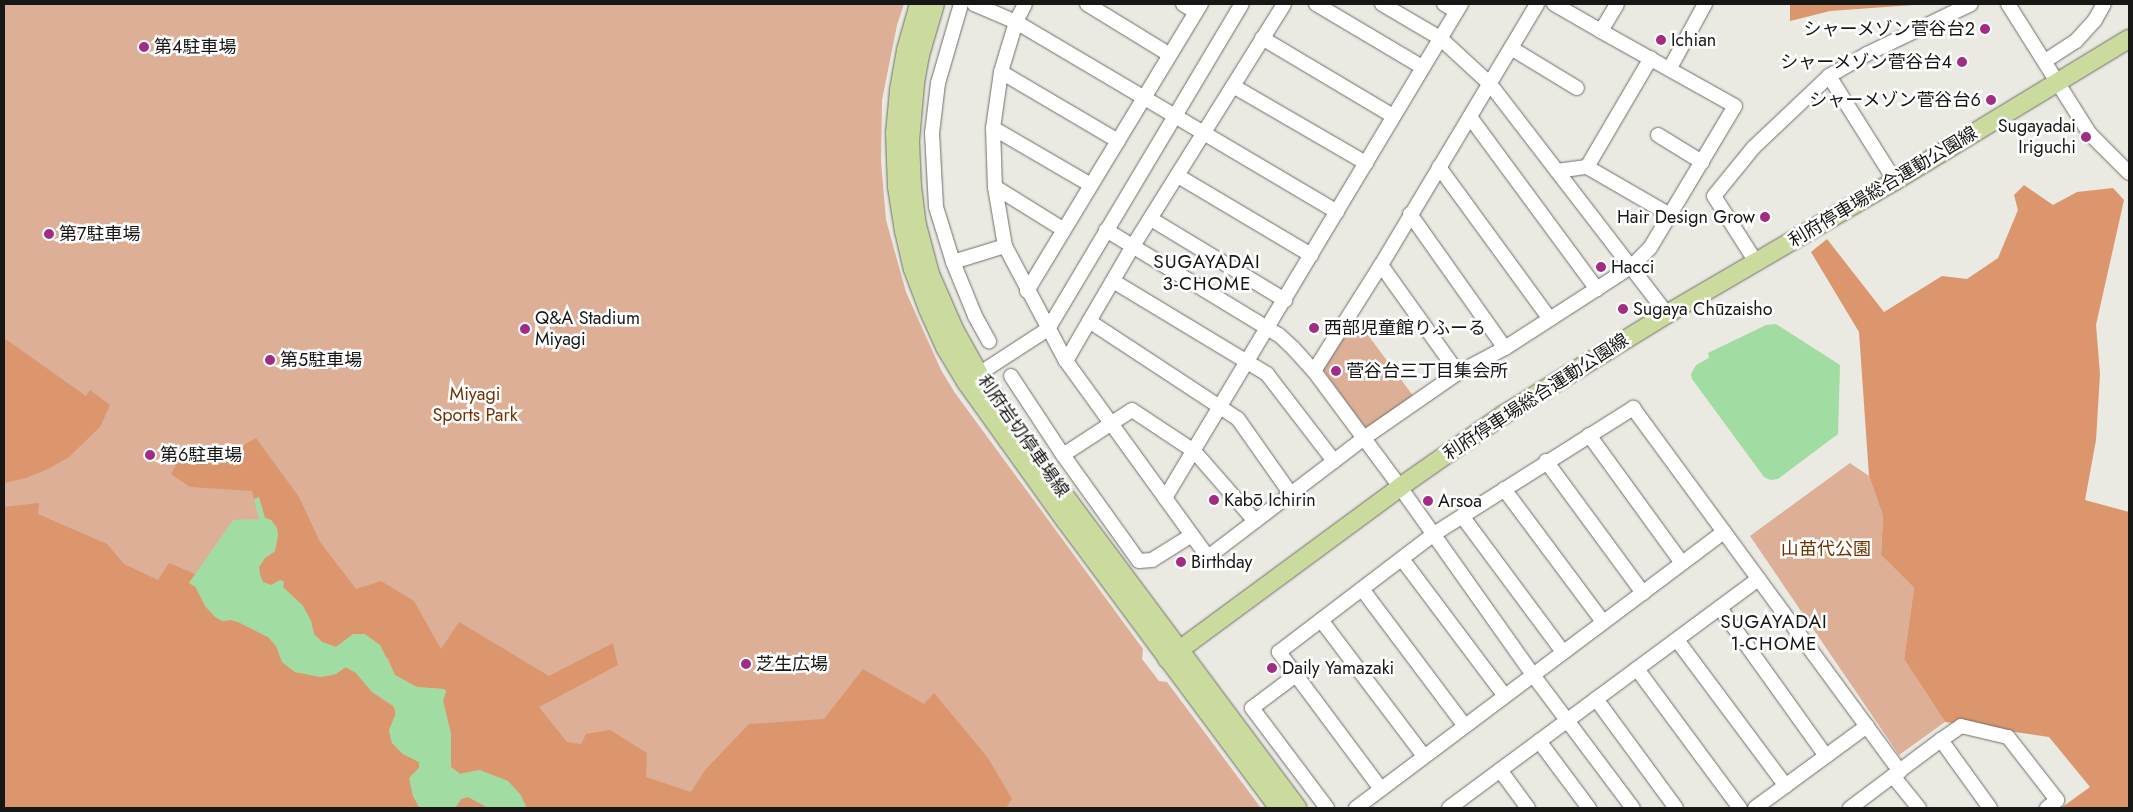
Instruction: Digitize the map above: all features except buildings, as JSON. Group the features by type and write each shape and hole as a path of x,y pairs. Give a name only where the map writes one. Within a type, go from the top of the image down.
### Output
{"main road":[{"name":"利府岩切停車場線","path":"919,4 906,50 899,90 895,133 897,187 913,269 942,339 1173,655 1279,808"},
{"name":"利府岩切停車場線","path":"935,4 920,55 915,84 910,141 912,186 917,225 930,274 955,330 972,378"},
{"name":"利府停車場総合運動公園線","path":"1173,655 1400,487 1503,415 1667,314 1895,181 2129,39"},
{"name":"利府岩切停車場線","path":"1173,655 1297,808"}],"street":[{"path":"961,4 938,83 932,132 936,207 953,262 975,316 989,341"},
{"path":"974,4 1016,22 1337,212"},
{"path":"1025,4 1016,22 1001,72 993,128 996,187 1005,246 1066,361 1208,557 1364,438 1458,373 1505,348 1632,266 1650,248 1735,106 1554,4"},
{"path":"1087,4 1170,55"},
{"path":"1027,290 1199,8 1183,4"},
{"path":"972,378 1048,329 1242,4"},
{"path":"1066,361 1133,246 1284,4"},
{"path":"1316,4 1422,67"},
{"path":"1382,4 1440,38 1490,84 1632,266 1667,314"},
{"path":"1314,372 1381,265 1537,4"},
{"path":"1600,31 1617,4"},
{"path":"1670,68 1705,4"},
{"path":"1756,262 1714,196 1754,147 1829,76 1867,54 1971,4"},
{"path":"2008,4 2090,134 2129,173"},
{"path":"2045,61 2076,41 2095,20 2104,4"},
{"path":"1165,498 1440,38 1454,6"},
{"path":"1262,38 1394,116"},
{"path":"1511,48 1577,88"},
{"path":"1587,167 1650,58"},
{"path":"1001,72 1118,141"},
{"path":"1829,76 1895,181"},
{"path":"1233,86 1366,163"},
{"path":"1470,116 1597,289"},
{"path":"993,128 1091,185"},
{"path":"1658,135 1702,162"},
{"path":"1439,166 1550,319"},
{"path":"1557,171 1587,167 1670,215"},
{"path":"1178,176 1311,255"},
{"path":"996,187 1064,230"},
{"path":"1410,214 1505,348"},
{"path":"1151,219 1285,300"},
{"path":"1106,230 1268,328 1293,348 1314,372 1364,438 1533,675 1633,808"},
{"path":"953,262 1005,246"},
{"path":"1381,265 1458,373"},
{"path":"1113,281 1267,374 1334,461"},
{"path":"1089,321 1238,419 1291,494"},
{"path":"1011,376 1063,455 1139,561 1152,560 1192,535"},
{"path":"1381,789 1279,652 1434,534 1546,461 1633,408 1867,726 1918,808"},
{"path":"1063,455 1110,422 1132,410 1194,451 1255,521"},
{"path":"1589,435 1682,563"},
{"path":"1546,461 1643,593"},
{"path":"1504,489 1603,622"},
{"path":"1462,516 1563,652"},
{"path":"1356,808 1724,532"},
{"path":"1402,559 1505,696"},
{"path":"1456,806 1500,770 1760,579"},
{"path":"1362,589 1465,726"},
{"path":"1720,608 1826,756"},
{"path":"1321,620 1424,756"},
{"path":"1677,640 1786,786"},
{"path":"1637,669 1740,808"},
{"path":"1296,675 1252,708 1327,808"},
{"path":"1596,699 1676,808"},
{"path":"1755,808 1867,726"},
{"path":"1850,808 1961,726 2008,737 2056,800 2047,808"},
{"path":"1940,740 1990,808"},
{"path":"1539,741 1589,808"},
{"path":"1500,770 1528,808"}],"green space":[{"name":"Miyagi Sports Park","path":"4,4 904,4 897,25 882,100 881,161 886,220 906,292 941,370 955,393 1143,649 1142,659 1159,681 1167,682 1261,808 4,808"},
{"path":"1356,319 1414,397 1372,426 1365,427 1323,370"},
{"name":"山苗代公園","path":"1850,463 1869,476 1883,516 1881,555 1914,588 1904,659 1945,722 1899,755 1750,536"}],"shaded area":[{"path":"1790,4 1927,4 1830,11 1790,21"},
{"path":"2024,185 2053,205 2077,192 2113,188 2124,200 2096,325 2100,374 2096,440 2085,500 2129,512 2129,808 2061,808 2090,787 2049,737 1945,722 1904,659 1914,588 1881,555 1883,516 1869,476 1859,332 1811,252 1827,239 1884,312 1942,276 1967,279 1998,258 2018,210 2014,195"},
{"path":"1776,324 1840,365 1838,434 1778,479 1770,480 1764,477 1692,379 1691,374 1696,365 1709,358 1708,353 1766,325"},
{"path":"4,338 86,396 90,390 110,405 100,427 69,457 48,469 26,478 4,483"},
{"path":"256,438 299,497 320,542 356,589 381,581 414,601 441,649 459,622 549,676 613,643 618,665 539,707 567,742 581,744 586,734 610,730 647,753 646,777 691,792 705,770 749,724 824,719 863,669 924,704 934,693 988,758 1012,799 1006,808 524,808 526,806 477,770 460,774 451,767 451,734 443,700 446,691 444,689 416,687 395,675 388,658 353,634 336,647 322,642 314,634 311,621 303,606 283,587 284,582 282,580 271,585 263,582 259,567 265,558 275,551 278,535 277,528 271,520 265,518 259,498 254,499 252,491 190,487 171,474 177,463 209,448 235,450"},
{"path":"259,497 265,518 271,520 277,528 278,535 275,551 265,558 259,567 263,582 271,585 280,580 284,582 283,587 303,606 311,621 314,634 322,642 336,647 353,634 365,634 380,645 395,675 417,687 444,689 446,691 443,701 451,734 451,767 460,774 480,770 508,781 520,794 526,806 524,808 488,808 468,797 461,799 455,808 419,807 413,796 409,778 419,768 419,762 403,754 392,743 389,730 396,713 393,705 372,692 356,673 346,667 336,674 320,677 295,672 282,662 276,646 268,637 238,622 231,620 222,621 215,617 205,606 196,587 189,583 233,520 259,519 254,499"},
{"path":"39,503 38,514 107,544 124,564 158,580 169,563 195,574 189,583 195,587 205,606 222,621 231,620 238,622 268,637 276,646 284,663 295,672 320,677 333,675 345,667 356,673 372,692 395,708 395,717 389,730 392,743 403,754 419,762 419,768 411,776 410,782 413,796 421,808 4,808 4,507"},
{"path":"468,797 488,808 455,808 461,799"}],"place":[{"name":"シャーメゾン菅谷台2","path":"1985,29"},
{"name":"Ichian","path":"1661,40"},
{"name":"第4駐車場","path":"144,47"},
{"name":"シャーメゾン菅谷台4","path":"1962,62"},
{"name":"シャーメゾン菅谷台6","path":"1991,100"},
{"name":"Sugayadai Iriguchi","path":"2086,137"},
{"name":"Hair Design Grow","path":"1765,217"},
{"name":"第7駐車場","path":"49,234"},
{"name":"Hacci","path":"1601,267"},
{"name":"Sugaya Chūzaisho","path":"1623,309"},
{"name":"西部児童館りふーる","path":"1314,328"},
{"name":"Q&A Stadium Miyagi","path":"525,329"},
{"name":"第5駐車場","path":"270,360"},
{"name":"菅谷台三丁目集会所","path":"1336,371"},
{"name":"第6駐車場","path":"150,455"},
{"name":"Kabō Ichirin","path":"1214,500"},
{"name":"Arsoa","path":"1428,501"},
{"name":"Birthday","path":"1181,562"},
{"name":"芝生広場","path":"746,664"},
{"name":"Daily Yamazaki","path":"1272,668"}],"district":[{"name":"SUGAYADAI 3-CHOME","path":"1207,273"},
{"name":"SUGAYADAI 1-CHOME","path":"1774,633"}]}
